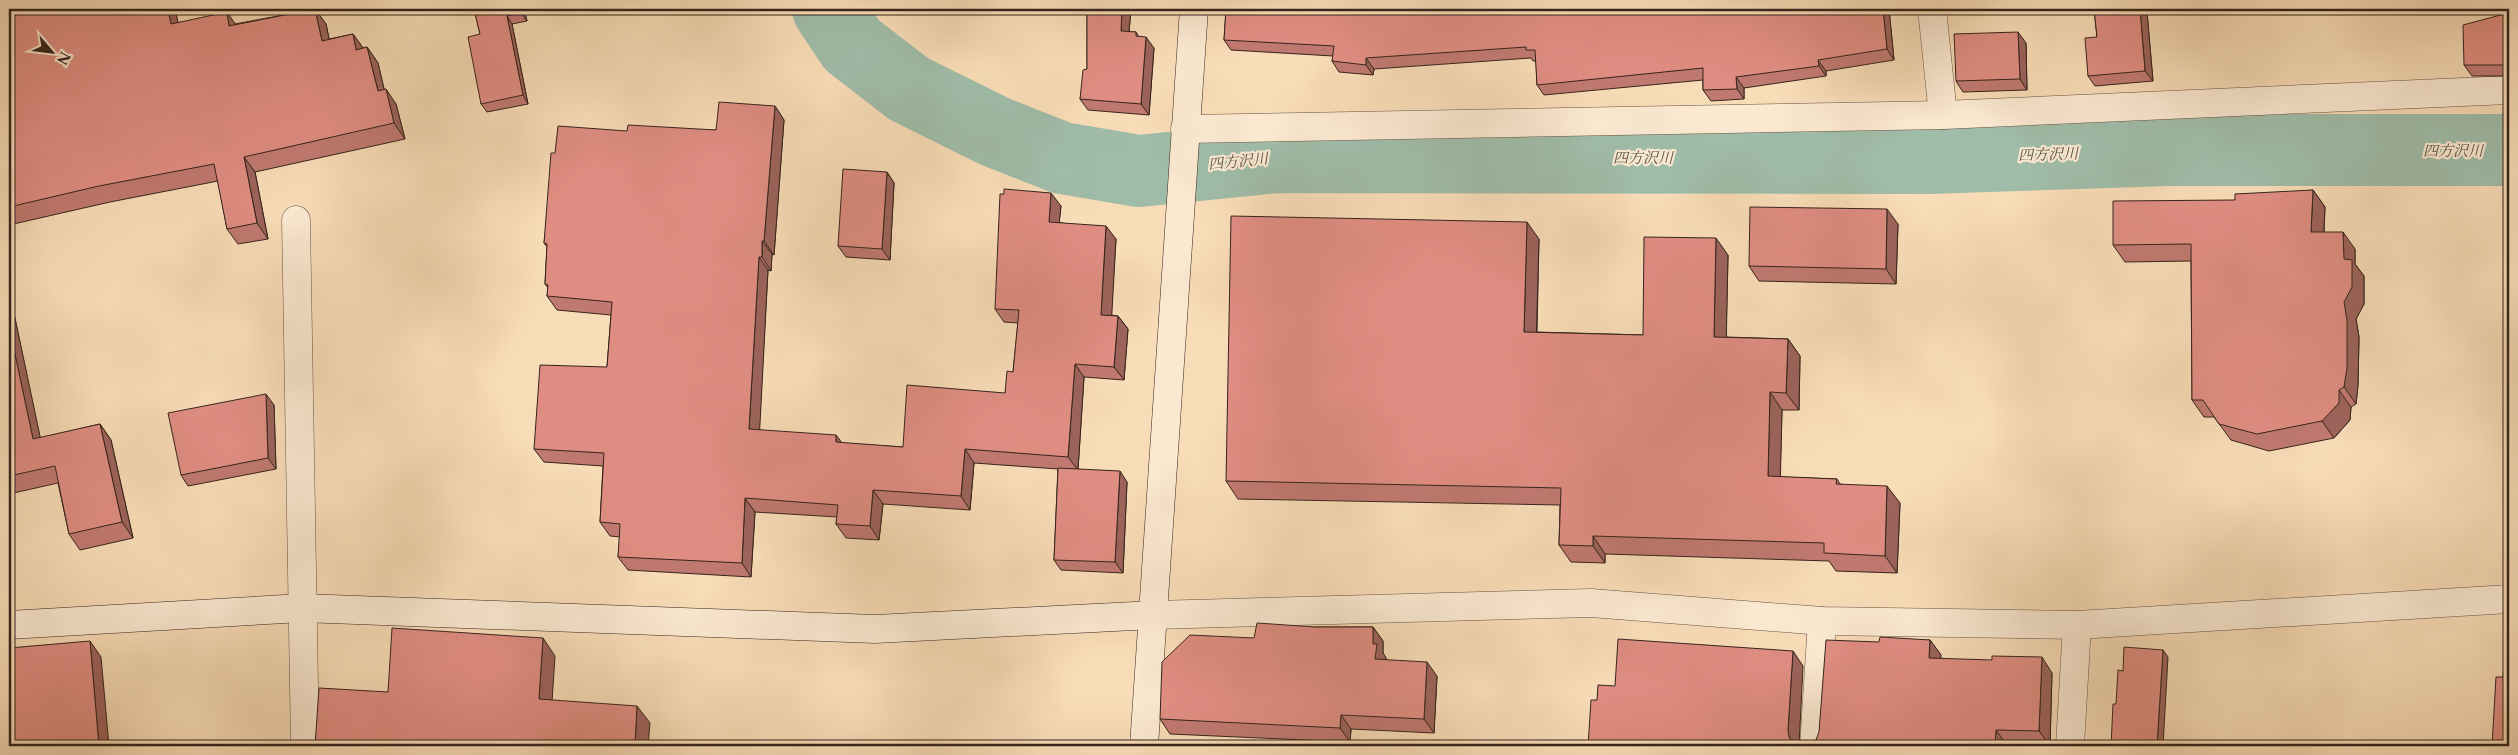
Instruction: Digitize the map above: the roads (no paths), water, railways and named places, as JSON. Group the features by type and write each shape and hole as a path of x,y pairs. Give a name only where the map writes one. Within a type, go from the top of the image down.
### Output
{"street":[{"path":"1144,746 1154,615 1178,212 1194,9"},
{"path":"1932,9 1943,115"},
{"path":"1185,129 1943,115 2509,90"},
{"path":"296,220 305,746"},
{"path":"9,625 302,608 875,629 1154,615 1591,603 1822,622 2077,625 2509,599"},
{"path":"1814,746 1822,622"},
{"path":"2070,746 2077,625"}],"waterway":[{"name":"四方沢川","path":"828,9 852,45 909,89 996,132 1062,158 1139,171 1277,157 1928,158 2170,150 2509,150"}]}
